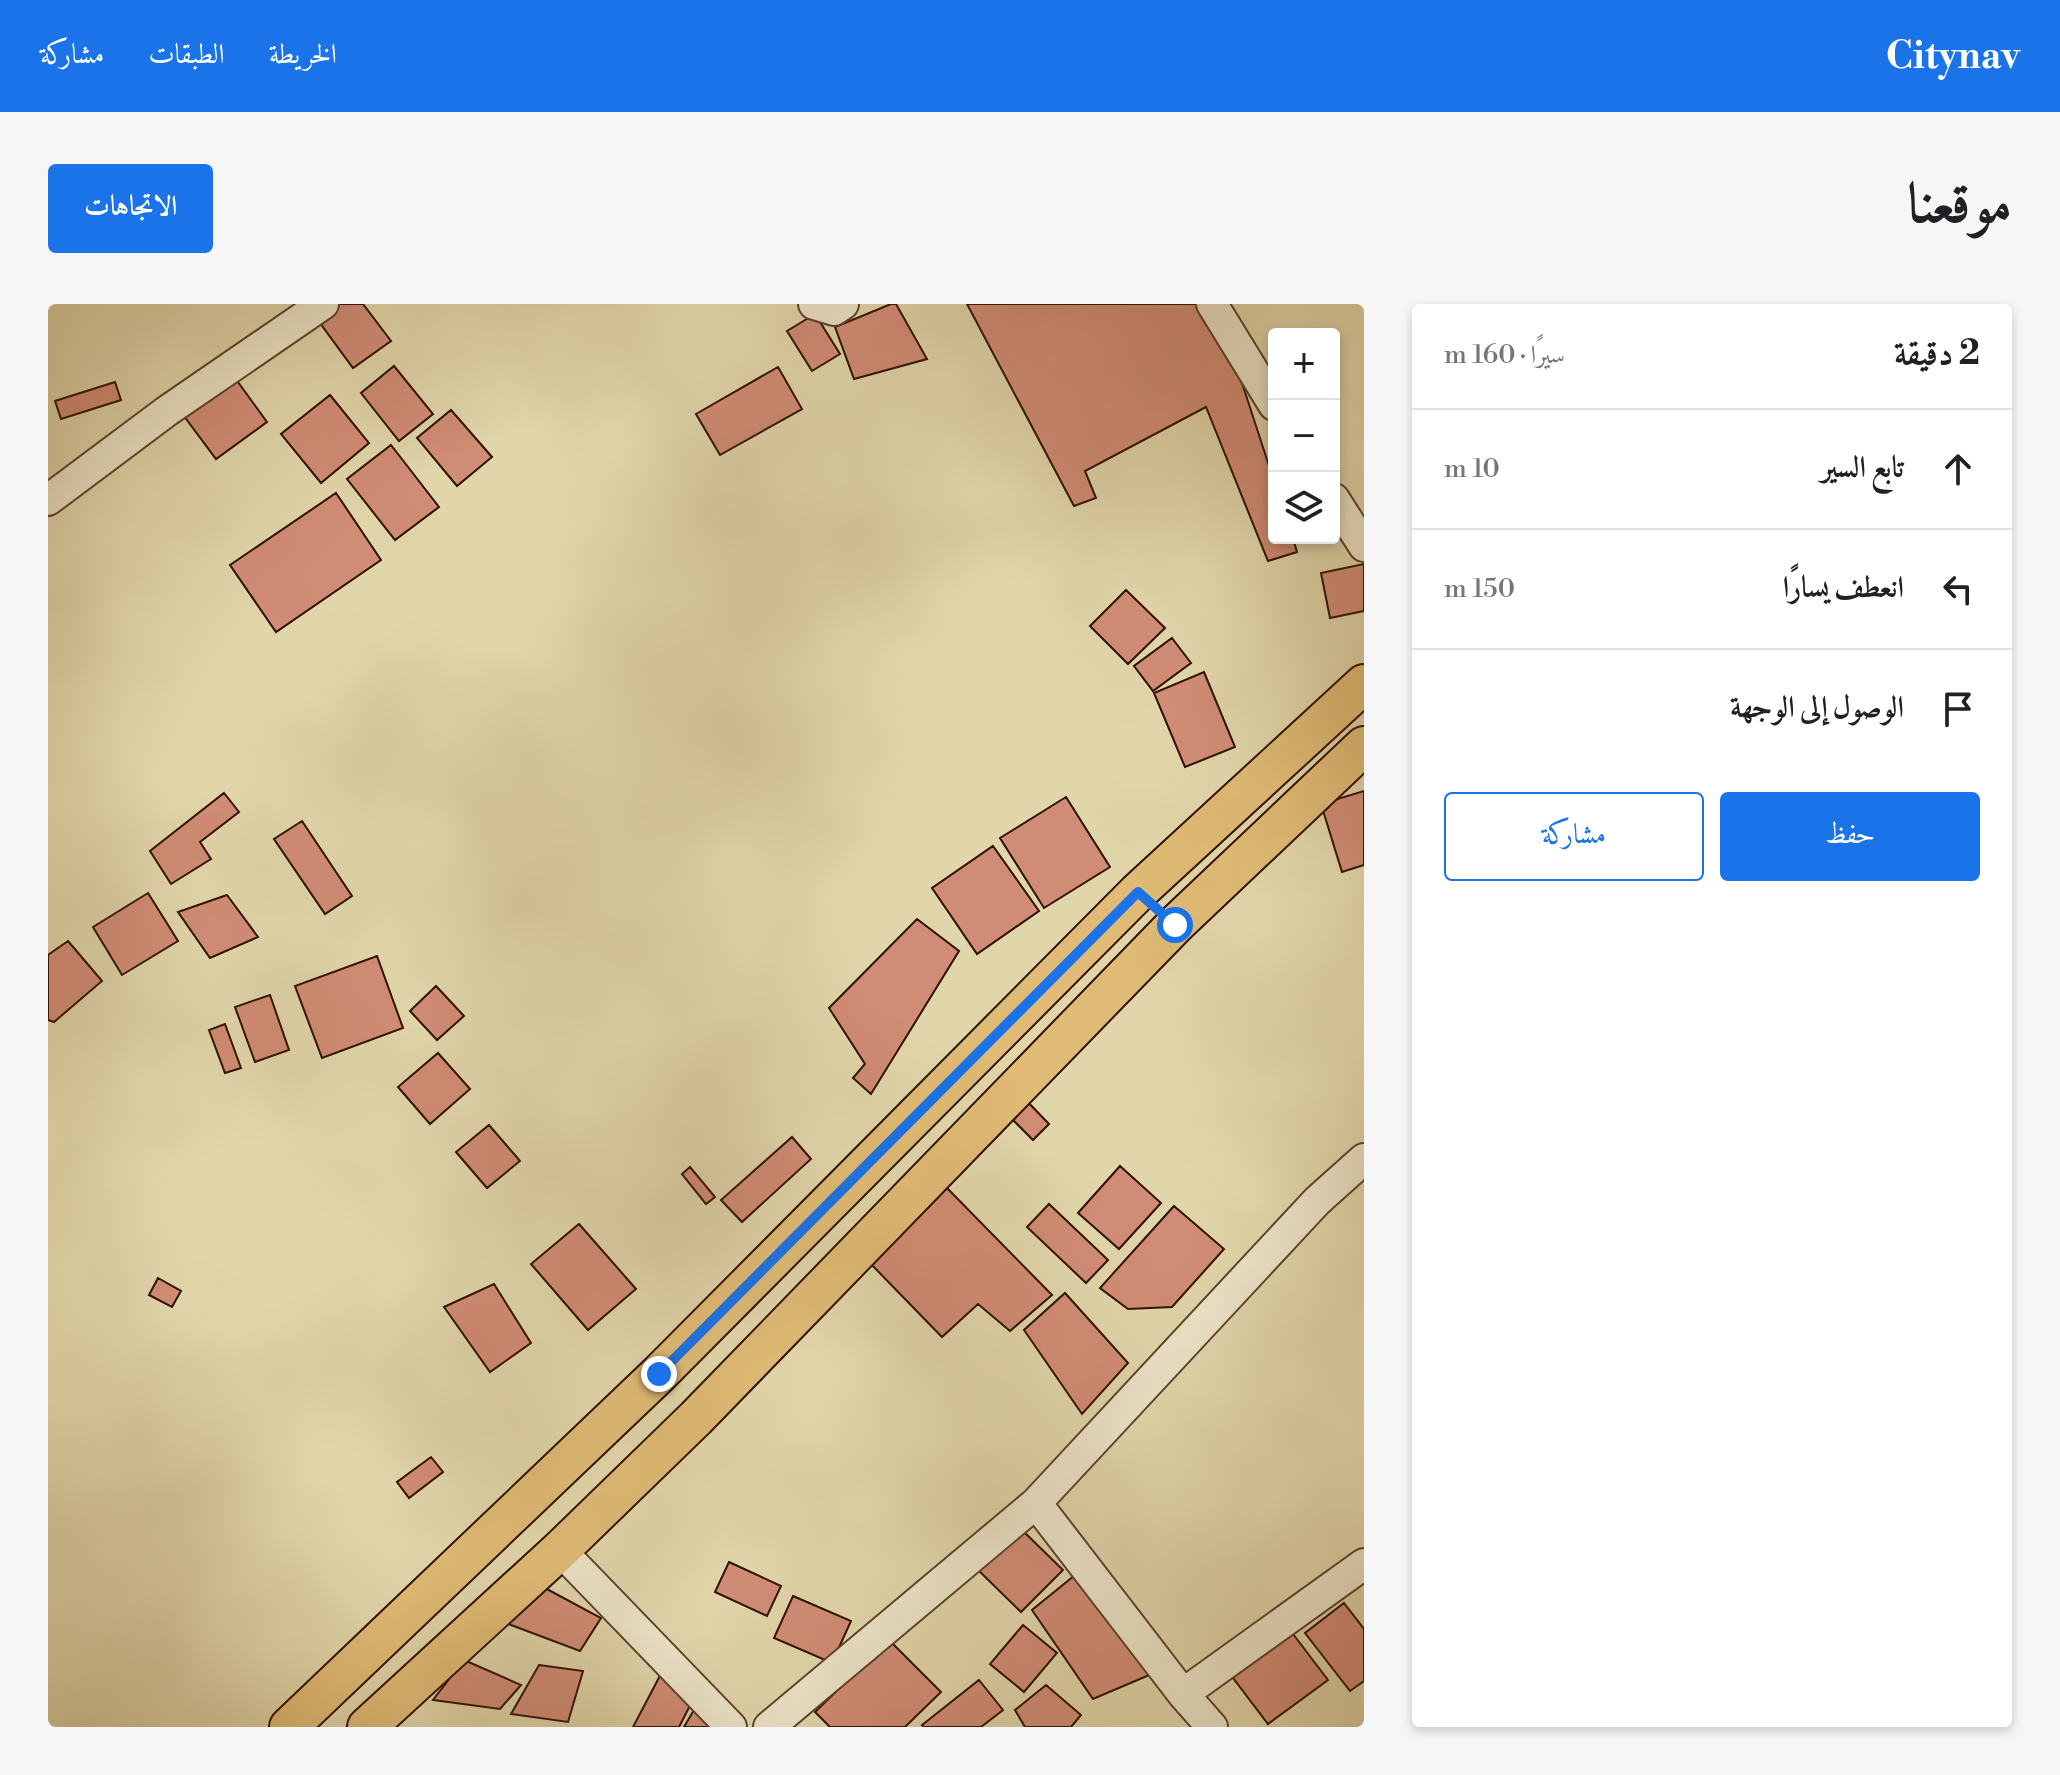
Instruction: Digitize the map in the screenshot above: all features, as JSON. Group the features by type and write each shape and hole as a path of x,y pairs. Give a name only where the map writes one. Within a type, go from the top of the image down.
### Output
{"main road":[{"path":"289,1727 659,1374 1138,892 1364,684"},
{"path":"367,1727 560,1550 696,1418 1175,925 1364,746"},
{"path":"1138,892 1175,925"},
{"path":"659,1374 696,1418"}],"street":[{"path":"48,500 167,411 323,304"},
{"path":"814,304 834,310 843,304"},
{"path":"1212,304 1271,400"},
{"path":"1340,508 1364,546"},
{"path":"769,1727 1036,1503 1317,1201 1364,1159"},
{"path":"1036,1503 1183,1694 1212,1727"},
{"path":"560,1550 731,1727"},
{"path":"1183,1694 1364,1564"}],"building":[{"path":"306,304 363,304 391,341 353,368"},
{"path":"896,304 927,359 854,379 835,327"},
{"path":"967,304 1204,304 1226,334 1268,463 1268,544 1295,544 1297,552 1268,561 1206,407 1085,471 1096,498 1074,506"},
{"path":"815,314 840,354 812,371 787,331"},
{"path":"394,366 433,414 399,441 361,393"},
{"path":"778,367 802,409 720,455 696,414"},
{"path":"230,371 267,422 216,459 178,408"},
{"path":"115,382 121,400 61,419 55,401"},
{"path":"330,395 369,443 321,483 281,434"},
{"path":"451,410 492,457 457,486 417,438"},
{"path":"391,445 439,507 395,540 347,479"},
{"path":"336,493 381,560 276,632 230,565"},
{"path":"1364,564 1364,611 1330,618 1321,573"},
{"path":"1126,590 1165,628 1128,664 1090,626"},
{"path":"1172,638 1191,663 1153,691 1134,666"},
{"path":"1204,672 1235,747 1185,767 1154,693"},
{"path":"1364,791 1364,865 1342,872 1321,804"},
{"path":"224,793 239,812 200,842 211,859 171,884 150,851"},
{"path":"1066,797 1110,867 1044,908 1000,838"},
{"path":"302,821 352,896 325,914 274,839"},
{"path":"993,846 1039,911 977,954 932,888"},
{"path":"148,893 178,941 122,975 93,927"},
{"path":"227,895 258,937 210,958 178,912"},
{"path":"917,919 959,951 871,1094 853,1078 865,1064 829,1008"},
{"path":"68,941 102,981 54,1022 48,1020 48,955"},
{"path":"377,956 403,1028 322,1058 295,986"},
{"path":"436,986 464,1016 437,1040 410,1011"},
{"path":"270,995 289,1050 255,1062 235,1007"},
{"path":"225,1024 241,1068 225,1073 209,1030"},
{"path":"438,1053 470,1089 430,1124 398,1087"},
{"path":"1023,1097 1049,1124 1033,1140 1007,1114"},
{"path":"489,1125 520,1161 487,1188 456,1152"},
{"path":"792,1137 811,1159 742,1222 721,1200"},
{"path":"1120,1166 1161,1203 1119,1249 1078,1213"},
{"path":"690,1167 715,1197 706,1204 682,1174"},
{"path":"944,1185 1052,1295 1010,1331 978,1304 942,1337 866,1259"},
{"path":"1049,1204 1108,1260 1086,1283 1027,1227"},
{"path":"1174,1206 1224,1249 1172,1307 1128,1309 1100,1288"},
{"path":"579,1224 636,1289 588,1330 531,1264"},
{"path":"158,1278 181,1291 172,1307 149,1295"},
{"path":"494,1284 531,1343 490,1372 444,1307"},
{"path":"1065,1293 1128,1363 1082,1414 1024,1330"},
{"path":"431,1457 443,1472 409,1498 397,1482"},
{"path":"1016,1524 1063,1570 1021,1612 974,1566"},
{"path":"729,1562 781,1586 767,1616 715,1592"},
{"path":"1085,1567 1154,1673 1093,1699 1032,1610"},
{"path":"545,1588 601,1618 580,1651 503,1622"},
{"path":"793,1596 851,1621 832,1663 774,1638"},
{"path":"1344,1603 1364,1629 1364,1681 1350,1691 1305,1633"},
{"path":"1023,1625 1057,1653 1024,1692 990,1664"},
{"path":"1290,1630 1328,1680 1268,1724 1230,1674"},
{"path":"889,1640 941,1692 905,1727 830,1727 815,1712"},
{"path":"464,1660 521,1685 500,1709 433,1700"},
{"path":"539,1665 583,1671 568,1722 511,1714"},
{"path":"663,1670 696,1694 679,1727 633,1727"},
{"path":"979,1680 1003,1710 981,1727 922,1725"},
{"path":"1046,1685 1081,1715 1071,1727 1025,1727 1015,1710"},
{"path":"698,1703 725,1727 684,1727"}],"route":[{"path":"659,1374 1138,892 1175,925"}]}
